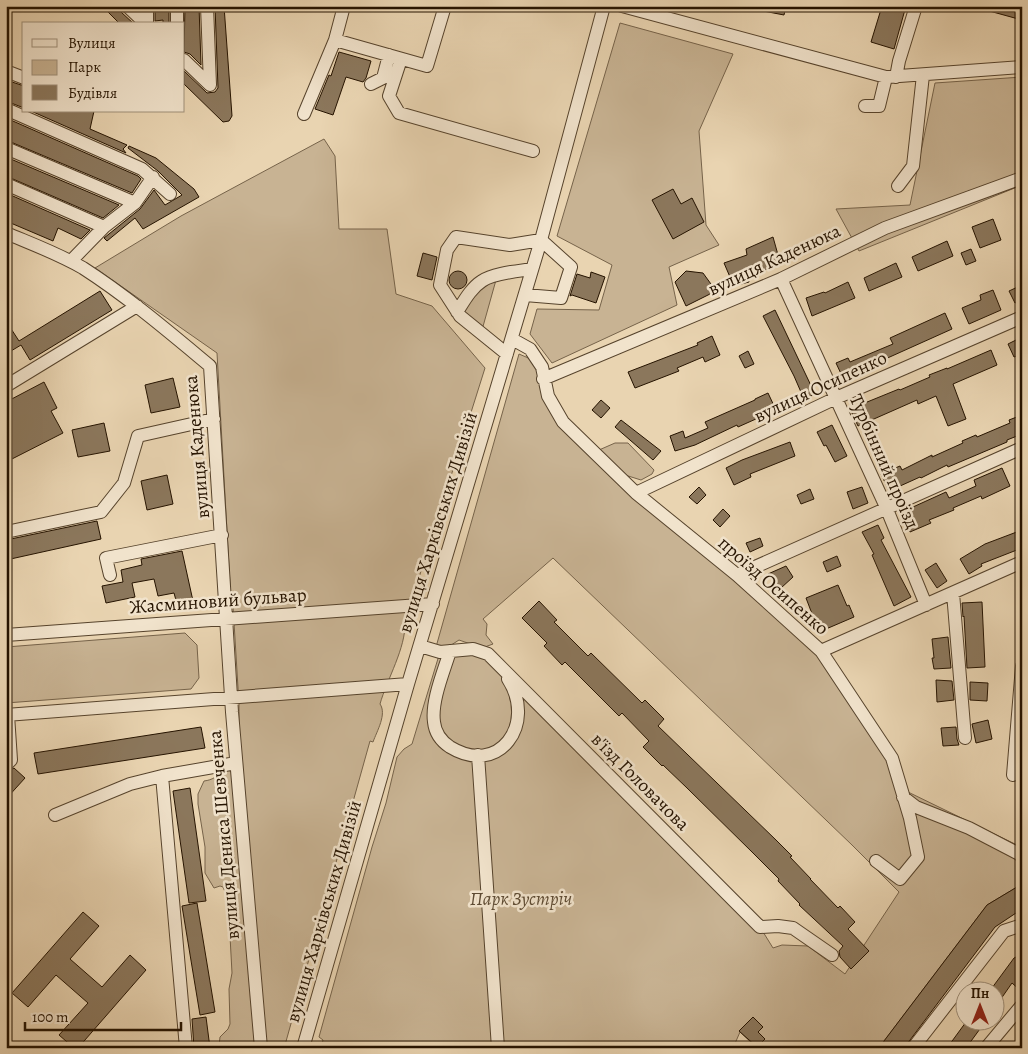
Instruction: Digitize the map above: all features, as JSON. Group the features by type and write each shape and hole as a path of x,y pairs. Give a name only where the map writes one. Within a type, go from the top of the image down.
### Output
{"street":[{"path":"128,6 144,22"},
{"path":"146,22 147,6"},
{"path":"177,6 177,22"},
{"path":"185,61 210,85 207,6"},
{"path":"304,114 335,40 344,6"},
{"path":"335,40 427,66 445,6"},
{"name":"вулиця Харківських Дивізій","path":"303,1048 408,684 541,240 604,6"},
{"path":"622,6 891,77 1022,67"},
{"path":"865,106 879,106 899,61 916,6"},
{"path":"371,84 383,78 395,57"},
{"path":"395,57 390,96 400,113 534,151"},
{"path":"6,72 22,77"},
{"path":"898,186 913,166 923,75"},
{"path":"6,109 142,169 170,194"},
{"path":"6,148 135,203"},
{"path":"71,261 104,227 135,203 153,177"},
{"name":"вулиця Каденюка","path":"543,379 781,279 885,228 1022,178"},
{"path":"6,184 104,227"},
{"name":"вулиця Каденюка","path":"6,233 71,261 137,306 210,366 226,619"},
{"path":"507,354 460,316 440,285 447,250 456,237 510,245 541,240 571,267 561,298 525,295"},
{"path":"457,312 469,293 482,280 532,269"},
{"name":"Турбінний проїзд","path":"781,279 886,507 926,605"},
{"path":"6,386 137,306"},
{"name":"вулиця Осипенко","path":"636,493 836,398 1022,317"},
{"name":"проїзд Осипенко","path":"512,339 530,349 542,367 548,396 563,422 636,493 737,575 821,651 892,758 910,818 918,857 900,879 876,861"},
{"path":"6,532 101,512 124,483 138,436 214,419"},
{"path":"737,575 1022,448"},
{"path":"110,575 106,558 222,535"},
{"path":"821,651 1022,562"},
{"path":"954,593 965,738"},
{"name":"Жасминовий бульвар","path":"6,635 433,604"},
{"name":"вулиця Дениса Шевченка","path":"226,619 236,764 261,1048"},
{"name":"в'їзд Головачова","path":"420,646 440,652 472,649 488,654 760,927 778,926 793,928 832,955"},
{"path":"450,651 434,709 436,730 441,739 458,752 478,755 493,752 506,744 518,721 518,702 513,686 499,665"},
{"path":"1014,775 1022,666"},
{"path":"6,765 11,760 7,715 408,684"},
{"path":"478,755 498,1048"},
{"path":"55,815 130,784 162,776 236,764"},
{"path":"162,776 186,1048"},
{"path":"903,797 916,807 969,828 1022,857"},
{"path":"912,1048 1004,931 1022,925"},
{"path":"986,1048 1022,1005"}],"green space":[{"path":"620,23 733,54 699,131 706,225 719,245 669,267 677,305 552,363 530,334 537,309 599,310 612,265 557,236"},
{"path":"1022,77 1022,185 859,251 836,209 910,205 935,83"},
{"path":"324,139 335,156 339,229 387,229 396,294 432,306 485,368 405,622 399,653 380,704 382,708 381,723 373,742 370,741 285,1045 263,1045 263,1040 253,1043 249,1048 221,1048 219,1046 220,1037 230,1024 229,989 232,973 228,899 223,887 214,888 205,873 205,847 198,804 198,794 204,781 239,767 239,704 233,606 231,602 217,353 95,268 181,216"},
{"path":"496,280 482,330 464,314 465,308 470,298"},
{"name":"Парк Зустріч","path":"519,354 533,360 551,409 599,450 615,443 628,443 654,470 652,474 641,480 625,475 814,651 908,792 1019,846 1022,853 1022,884 987,905 884,1041 881,1048 757,1048 740,1032 733,1048 321,1048 323,1040 319,1037 386,803 397,757 412,744 440,652 488,654 760,927 773,948 782,945 808,946 845,974 899,892 553,558 483,619 487,624 486,635 493,644 482,648 459,640 445,649 436,647"},
{"path":"185,633 197,645 199,678 191,689 6,703 6,647"}],"building":[{"path":"102,6 119,6 121,12 132,22 118,22"},
{"path":"155,6 169,6 169,22 163,22 163,20 155,21"},
{"path":"185,6 199,6 201,65 190,54 185,52"},
{"path":"215,6 224,6 232,116 229,121 223,122 185,85 185,72 207,93 215,92 218,88"},
{"path":"758,6 786,6 784,15 758,10"},
{"path":"882,6 906,6 894,49 871,42"},
{"path":"983,6 1022,6 1022,20 982,9"},
{"path":"339,52 371,61 363,82 346,77 333,115 315,109 329,75 331,76"},
{"path":"6,80 22,85 22,107 6,101"},
{"path":"33,112 94,112 90,129 127,145 123,149 126,153"},
{"path":"6,118 141,179 132,193 6,140"},
{"path":"129,146 156,158 194,189 199,197 143,229 135,218 107,241 104,238 140,209 154,190 165,205 182,195 158,171 128,148"},
{"path":"6,157 119,205 103,218 6,176"},
{"path":"673,189 681,204 692,198 704,222 673,239 652,200"},
{"path":"6,193 90,230 81,239 58,228 53,241 6,221"},
{"path":"993,219 1001,240 980,248 972,227"},
{"path":"773,237 780,262 748,279 749,282 729,287 726,281 730,277 724,263 747,255 746,249"},
{"path":"947,241 953,256 918,271 912,257"},
{"path":"971,249 976,261 966,265 961,253"},
{"path":"423,253 437,257 432,280 417,276"},
{"path":"896,263 902,277 869,291 864,278"},
{"path":"454,271 462,271 467,276 465,287 454,289 449,284 449,276"},
{"path":"686,271 703,273 716,291 686,306 675,282"},
{"path":"591,272 605,277 596,303 570,296 577,274 590,278"},
{"path":"848,282 855,298 812,316 806,298 825,293"},
{"path":"1022,285 1022,300 1015,303 1009,291"},
{"path":"993,290 1001,310 969,324 962,308 981,300 980,295"},
{"path":"100,291 112,310 30,360 21,345 6,354 6,321 19,341"},
{"path":"775,310 815,394 804,399 763,316"},
{"path":"945,313 952,329 843,378 836,363 848,358 850,362 893,344 890,338"},
{"path":"712,336 720,355 705,362 703,357 677,368 679,371 635,388 628,372 698,345 697,343"},
{"path":"1022,337 1022,354 1014,357 1008,344"},
{"path":"991,350 997,365 953,384 966,419 948,426 936,396 918,404 917,400 858,426 850,409 900,390 930,377 929,375"},
{"path":"748,351 754,364 745,368 739,356"},
{"path":"173,378 180,407 151,413 145,385"},
{"path":"44,382 57,408 51,411 63,433 6,462 6,402"},
{"path":"768,393 776,410 738,427 737,425 695,445 675,451 670,436 683,431 685,438 708,428 705,422"},
{"path":"601,400 610,408 601,418 592,410"},
{"path":"1022,415 1022,434 889,491 881,474 900,466 902,470 932,455 932,457 963,443 962,441 976,435 977,437 1010,423 1009,420"},
{"path":"621,420 661,451 653,460 615,427"},
{"path":"104,423 110,451 78,457 72,430"},
{"path":"832,425 847,456 835,462 817,432"},
{"path":"790,442 795,456 750,474 751,477 734,485 726,468"},
{"path":"1002,468 1010,486 982,499 981,496 953,508 954,510 929,520 931,523 910,532 902,512 946,492 949,498 976,486 974,480"},
{"path":"167,475 173,504 147,510 141,481"},
{"path":"699,487 706,495 697,504 689,497"},
{"path":"862,487 868,503 853,509 847,492"},
{"path":"810,489 814,499 801,504 797,495"},
{"path":"723,509 730,516 720,527 713,520"},
{"path":"97,521 101,539 6,560 6,540"},
{"path":"878,525 884,538 881,540 911,597 894,606 872,555 874,554 862,532"},
{"path":"1022,530 1022,548 981,564 982,566 969,574 960,559 985,544"},
{"path":"760,538 763,546 750,552 746,543"},
{"path":"182,551 193,601 177,604 174,593 158,596 154,579 132,583 135,597 106,603 102,586 123,582 121,570 142,565 141,559"},
{"path":"837,556 841,566 827,572 823,562"},
{"path":"936,563 947,581 937,588 925,570"},
{"path":"786,566 793,577 781,588 768,574"},
{"path":"838,585 854,617 819,632 806,598"},
{"path":"539,601 557,620 554,622 588,656 591,653 642,703 645,700 664,719 658,726 776,840 792,856 790,857 810,879 838,908 840,906 855,922 848,929 869,951 851,969 840,957 839,951 843,946 799,905 778,881 779,879 753,853 643,747 649,741 622,713 619,716 565,662 562,665 544,646 547,643 522,618"},
{"path":"982,602 985,667 967,668 962,603"},
{"path":"948,637 951,668 934,669 932,639"},
{"path":"936,680 952,681 954,700 937,702"},
{"path":"970,682 988,683 987,701 970,700"},
{"path":"988,720 992,739 976,743 972,724"},
{"path":"201,727 205,748 38,774 34,753"},
{"path":"956,727 959,745 943,746 941,728"},
{"path":"14,768 25,778 6,799 6,773"},
{"path":"190,788 206,901 189,903 173,791"},
{"path":"1022,884 1022,909 995,927 904,1048 882,1048 884,1041 987,905"},
{"path":"197,903 215,1012 200,1015 182,906"},
{"path":"83,912 99,926 70,959 102,987 130,955 146,970 78,1048 74,1048 59,1035 88,1003 56,975 28,1007 12,993"},
{"path":"1022,954 1022,992 1012,983 1006,992 1006,982 996,982 1014,958"},
{"path":"206,1017 210,1048 194,1048 192,1019"},
{"path":"753,1017 763,1027 758,1032 765,1039 757,1047 739,1031"},
{"path":"959,1032 978,1032 966,1048 947,1048"}]}
